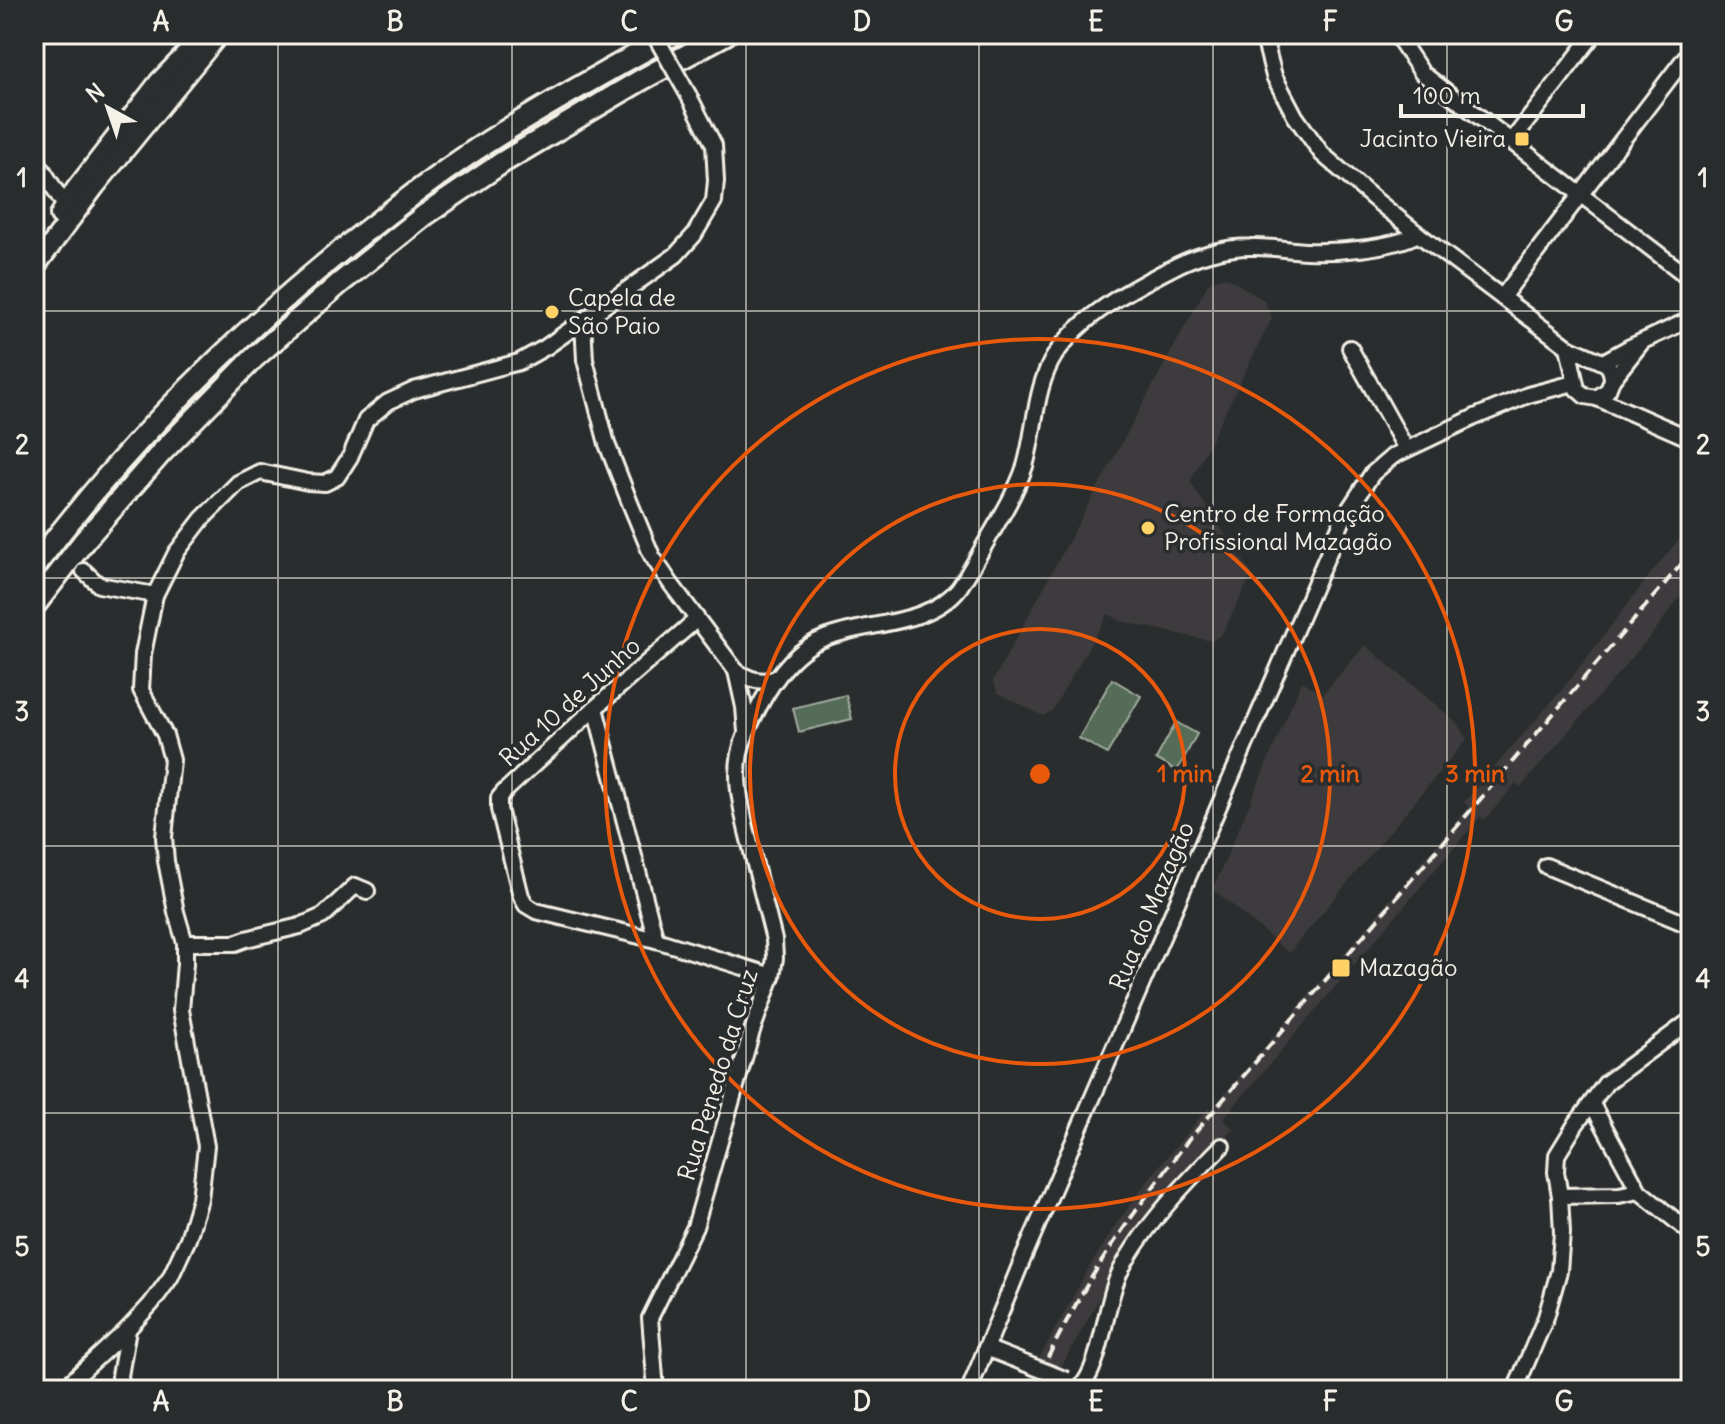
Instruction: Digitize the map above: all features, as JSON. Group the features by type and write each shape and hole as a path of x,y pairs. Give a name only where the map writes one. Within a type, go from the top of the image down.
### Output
{"highway":[{"path":"34,567 136,441 238,338 322,265 416,192 490,141 674,34"},
{"path":"34,606 84,541 162,452 254,358 340,283 425,215 503,162 641,80 726,34"}],"main road":[{"path":"34,255 82,181 159,82 206,34"},
{"path":"34,268 95,186 219,34"}],"street":[{"path":"62,1390 128,1329 170,1278 188,1239 200,1199 206,1146 181,1010 185,943 164,837 172,760 165,735 141,690 143,654 155,595 176,553 202,519 238,483 260,472 308,482 325,483 337,477 350,457 366,420 388,402 414,390 519,362 546,347 676,255 694,235 714,201 714,145 654,34"},
{"path":"1263,34 1274,76 1295,116 1322,154 1418,234 1568,347 1598,361 1610,371 1612,380"},
{"path":"1396,34 1422,73 1687,276 1691,283"},
{"path":"1511,142 1594,34"},
{"path":"1503,296 1691,50"},
{"path":"1678,67 1691,75"},
{"path":"34,156 65,206"},
{"name":"Rua Penedo da Cruz","path":"656,1390 650,1318 695,1227 752,1031 772,976 774,940 740,802 738,776 741,746 777,678 800,653 823,638 909,618 939,606 958,589 1010,501 1025,464 1044,375 1070,336 1109,305 1173,267 1233,248 1344,250 1405,241 1418,234"},
{"path":"1575,378 1582,363 1598,361 1691,319"},
{"path":"583,321 585,360 607,444 624,488 652,556 736,671 747,732"},
{"path":"1597,398 1608,390 1612,380 1642,342"},
{"path":"1568,347 1580,393 1691,439"},
{"path":"1350,348 1406,449"},
{"name":"Rua do Mazagão","path":"969,1390 1344,517 1372,474 1393,456 1475,417 1575,378"},
{"path":"84,571 99,585 155,595"},
{"name":"Rua 10 de Junho","path":"697,619 499,798 499,809 526,905 536,911 656,940 772,976"},
{"path":"736,671 761,681 777,678"},
{"path":"595,708 656,940"},
{"path":"1546,866 1691,926"},
{"path":"185,943 235,943 281,932 323,916 355,886 367,891"},
{"path":"1515,1390 1546,1317 1559,1271 1562,1233 1557,1155 1606,1083 1691,1020"},
{"path":"1592,1104 1639,1191 1691,1233"},
{"path":"986,1348 1076,1387 1086,1382 1119,1274 1147,1230 1222,1146"},
{"path":"1560,1196 1619,1195 1639,1191"},
{"path":"123,1390 120,1376 128,1329"}],"shaded area":[{"name":"Centro de Formação Profissional Mazagão","path":"1226,277 1264,300 1272,318 1190,482 1252,574 1222,634 1212,641 1124,622 1108,614 1052,711 1043,716 998,693 993,681 1209,282"},
{"path":"1690,526 1691,582 1654,632 1521,787 1516,783 1485,820 1480,817 1223,1119 1235,1130 1186,1179 1128,1253 1107,1285 1050,1390 1022,1390 1086,1273 1152,1175 1469,807 1464,802 1566,685"},
{"path":"1365,645 1456,722 1467,739 1289,953 1213,889 1302,681 1322,695"}],"green space":[{"path":"1112,679 1141,696 1107,754 1079,738"},
{"path":"846,695 852,719 799,732 793,708"},
{"path":"1176,722 1197,734 1177,771 1156,759"}],"tunnel":[{"path":"34,531 84,571"}],"railway":[{"path":"1032,1390 1067,1320 1101,1262 1187,1142 1691,553"}],"place":[{"name":"Jacinto Vieira","path":"1522,139"},
{"name":"Capela de São Paio","path":"552,312"},
{"name":"Centro de Formação Profissional Mazagão","path":"1148,528"},
{"name":"Mazagão","path":"1341,968"}]}
